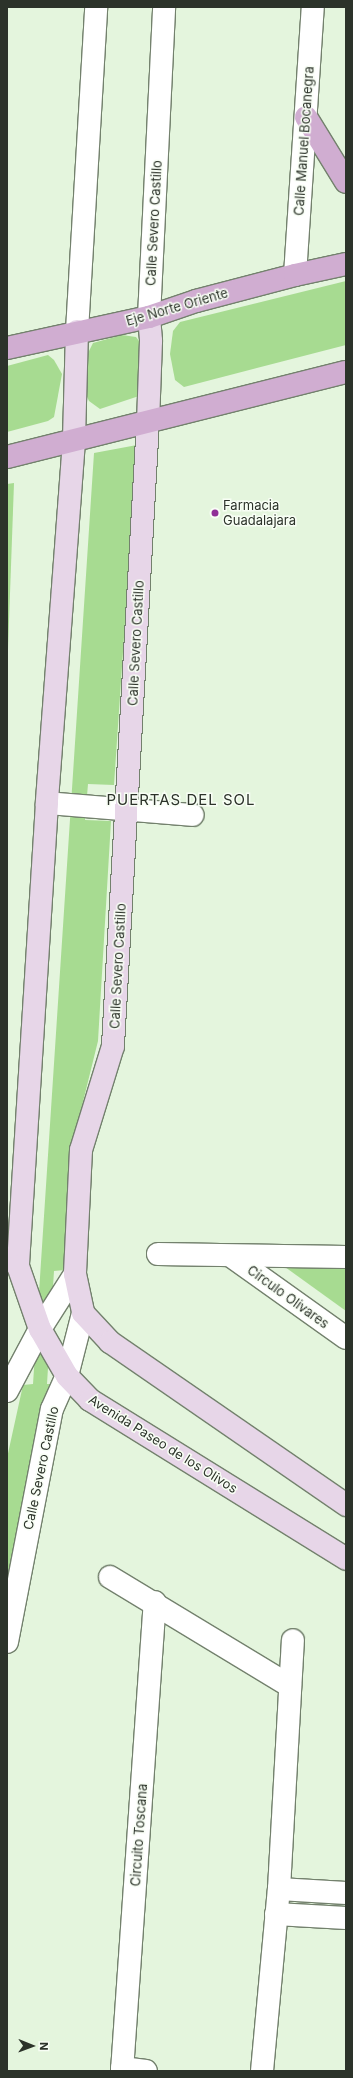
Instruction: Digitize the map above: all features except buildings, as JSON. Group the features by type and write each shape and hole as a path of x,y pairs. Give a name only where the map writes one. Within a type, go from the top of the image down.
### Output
{"main road":[{"path":"306,117 346,182"},
{"name":"Eje Norte Oriente","path":"7,348 77,331 149,317 196,301 294,274 346,264"},
{"path":"7,457 346,372"}],"street":[{"path":"96,7 77,331 74,441 47,804 193,815"},
{"name":"Calle Severo Castillo","path":"7,1642 52,1409 67,1376 83,1313 75,1274 81,1150 113,1046 148,421 151,341 149,317 164,7"},
{"name":"Calle Manuel Bocanegra","path":"294,274 313,7"},
{"name":"Avenida Paseo de los Olivos","path":"47,804 18,1266 40,1329 67,1376 90,1400 346,1559"},
{"name":"Circulo Olivares","path":"158,1254 346,1257"},
{"name":"Circulo Olivares","path":"231,1256 346,1338"},
{"name":"Calle Severo Castillo","path":"7,1391 40,1329 75,1274"},
{"path":"83,1313 110,1342 346,1505"},
{"path":"110,1577 155,1602 290,1686"},
{"name":"Circuito Toscana","path":"146,2071 122,2070 155,1602"},
{"path":"262,2071 279,1889 293,1640"},
{"path":"279,1889 346,1893"},
{"path":"276,1914 346,1918"}],"green space":[{"path":"346,281 346,345 184,387 175,380 170,354 173,331 180,322"},
{"path":"122,335 136,337 145,349 142,395 100,409 89,401 84,390 85,359 93,343"},
{"path":"48,355 54,360 62,374 54,417 48,421 7,432 7,366"},
{"path":"137,445 114,785 88,784 85,820 111,821 98,1041 74,1138 65,1270 54,1271 47,1384 53,1384 7,1601 7,1458 23,1385 33,1384 94,453"},
{"path":"14,483 7,677 7,484"},
{"path":"285,1267 346,1268 346,1311"}],"place":[{"name":"Farmacia Guadalajara","path":"215,513"}],"district":[{"name":"PUERTAS DEL SOL","path":"181,800"}]}
